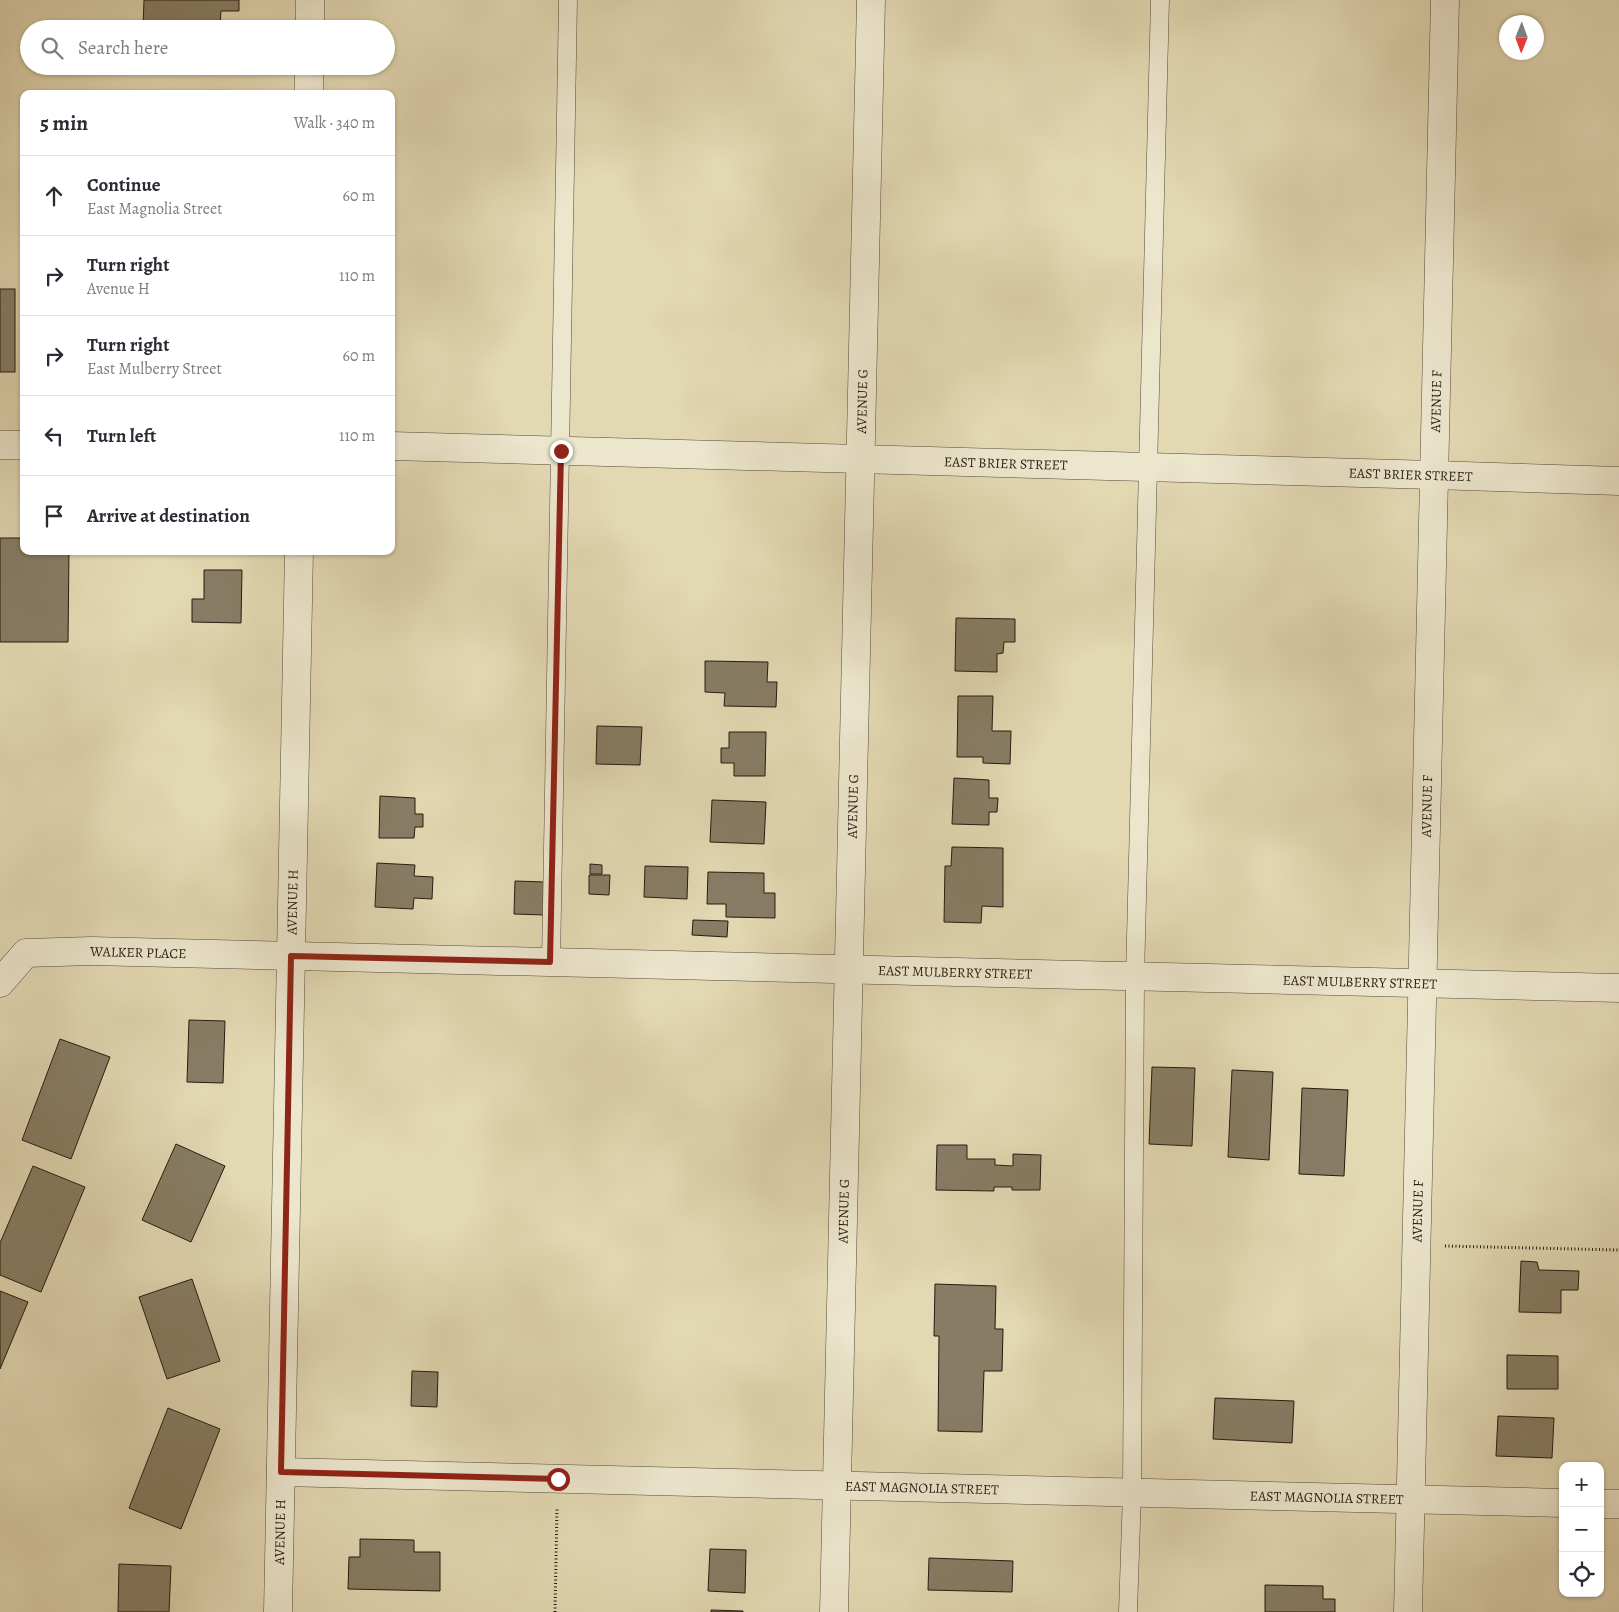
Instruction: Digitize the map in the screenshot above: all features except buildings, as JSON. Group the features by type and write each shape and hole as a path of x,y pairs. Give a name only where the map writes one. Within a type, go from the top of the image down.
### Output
{"street":[{"path":"310,0 310,20"},
{"name":"AVENUE G","path":"834,1612 871,0"},
{"name":"AVENUE F","path":"1408,1612 1445,0"},
{"path":"308,90 309,75"},
{"path":"0,445 20,445"},
{"name":"EAST BRIER STREET","path":"395,446 1619,481"},
{"name":"AVENUE H","path":"278,1612 299,555"},
{"name":"WALKER PLACE","path":"0,983 26,953 91,951 291,956"},
{"name":"EAST MULBERRY STREET","path":"291,956 1619,988"},
{"name":"EAST MAGNOLIA STREET","path":"281,1472 1559,1503"},
{"path":"1604,1504 1619,1504"}],"lane":[{"path":"550,962 568,0"},
{"path":"1128,1612 1132,1493 1135,977 1160,0"}],"path":[{"path":"1416,1246 1619,1250"},
{"path":"555,1612 558,1479"}],"route":[{"path":"558,1479 281,1472 291,956 550,962 561,451"}]}
